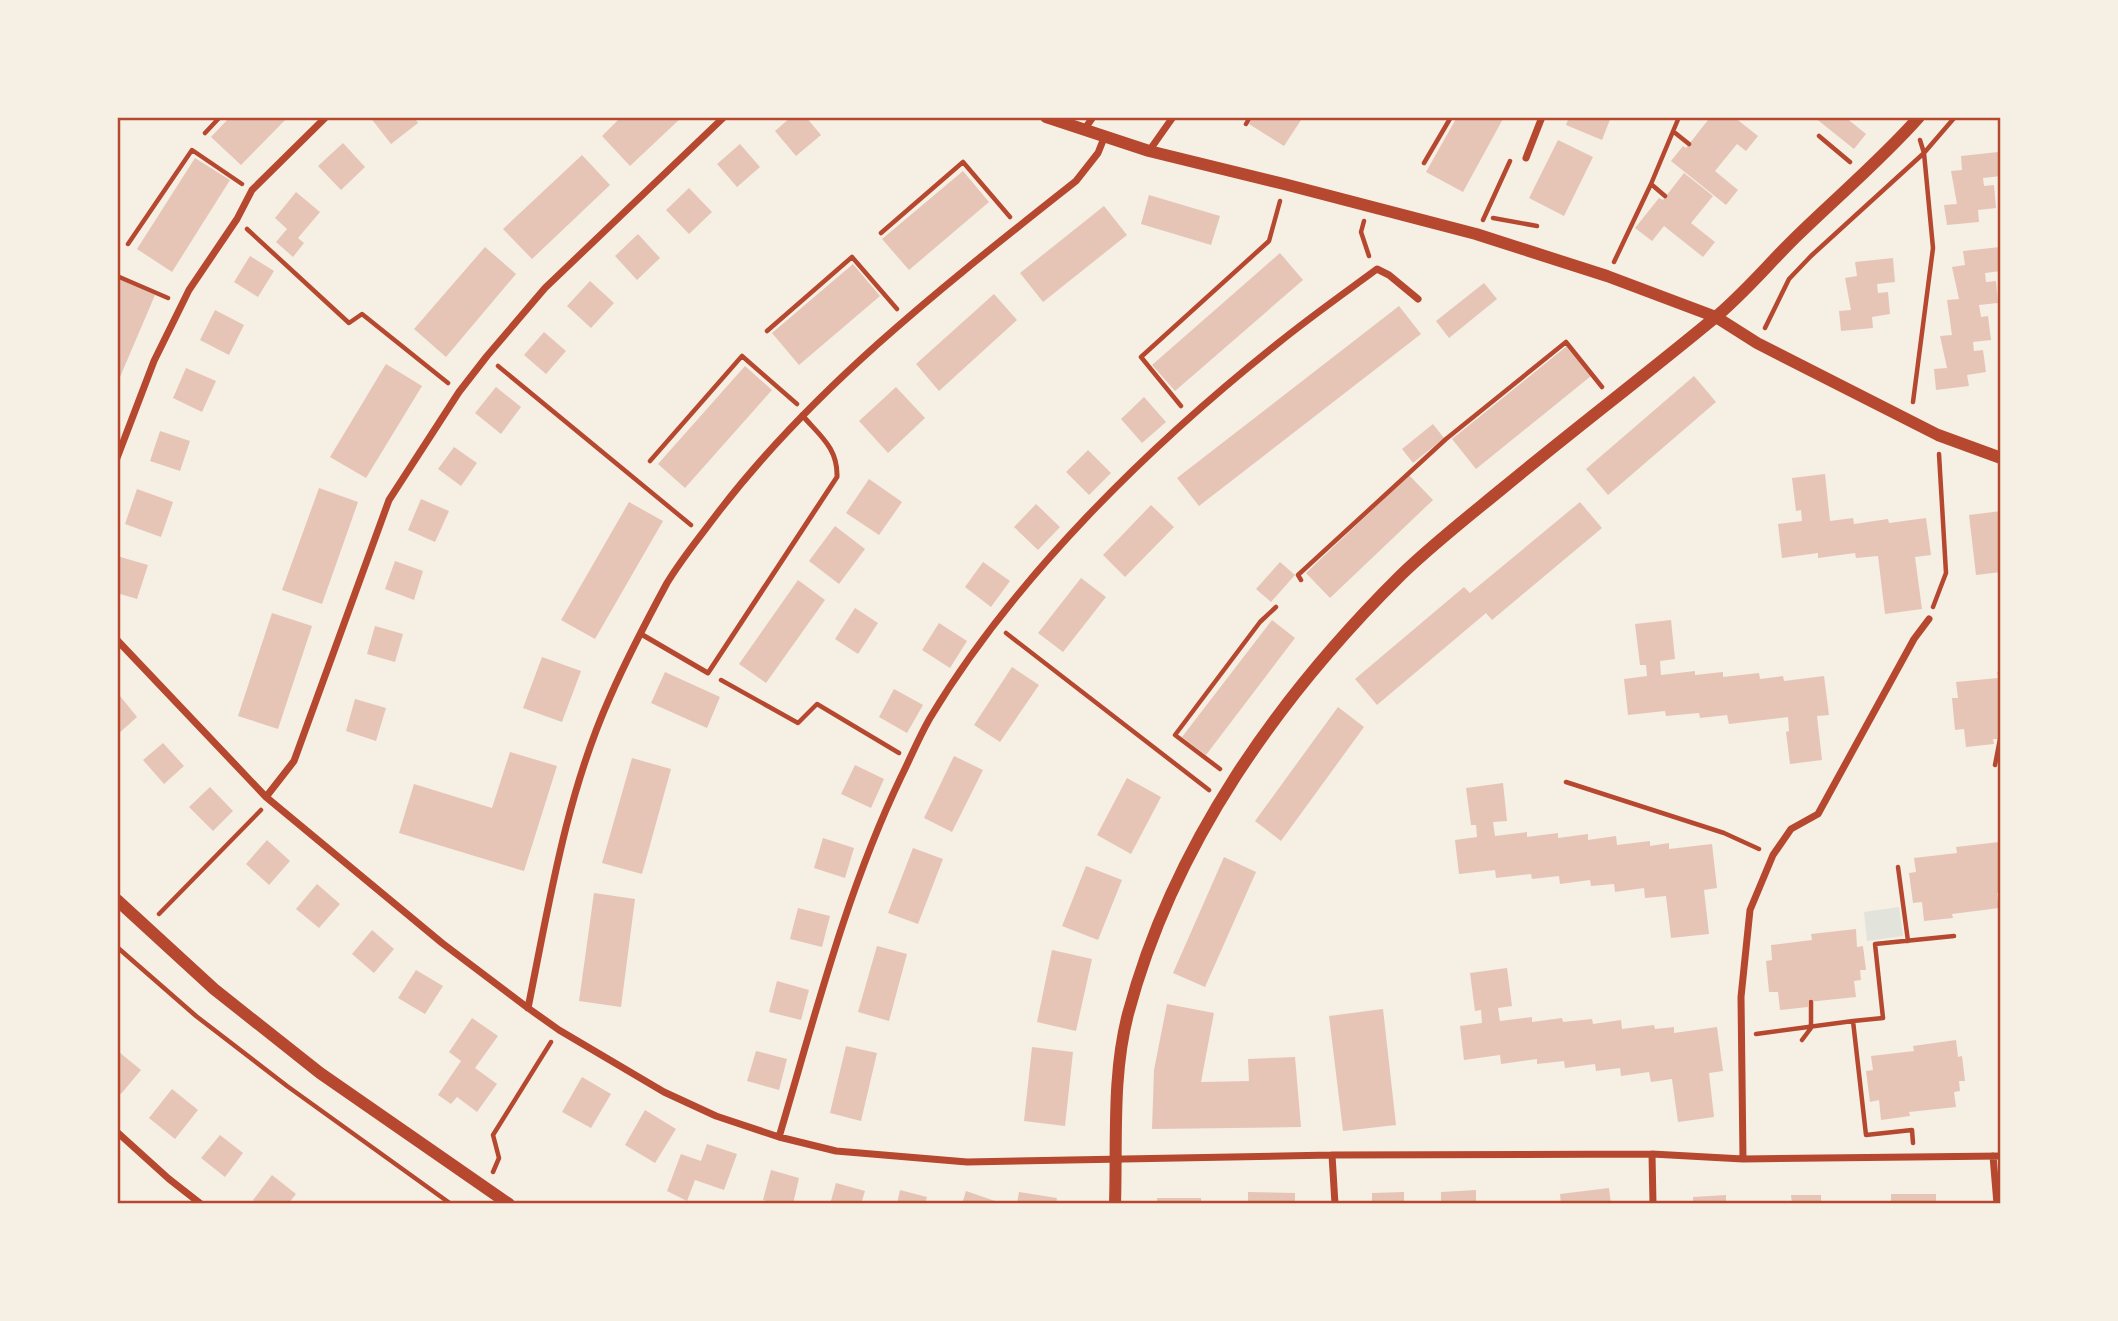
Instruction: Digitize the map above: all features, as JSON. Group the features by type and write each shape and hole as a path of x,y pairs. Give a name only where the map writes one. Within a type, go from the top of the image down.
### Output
{"street":[{"path":"117,458 154,360 181,303 236,219 251,190 326,117"},
{"path":"266,797 294,761 389,500 459,392 486,356 545,288 724,117"},
{"path":"1046,117 1149,151 1476,234 1608,276 1716,317 1756,343 1938,435 2001,458"},
{"path":"1084,130 1093,117"},
{"path":"1149,151 1173,117"},
{"path":"1526,158 1542,117"},
{"path":"1115,1204 1121,1054 1140,975 1178,876 1221,800 1284,706 1337,642 1404,573 1475,511 1716,317 1917,120"},
{"path":"528,1008 567,823 585,765 609,698 668,582 747,475 804,414 906,319 1076,181 1098,153 1104,138"},
{"path":"779,1138 848,905 878,824 930,719 994,624 1069,537 1191,418 1278,343 1377,269 1389,275 1418,299"},
{"path":"1743,1159 1741,997 1750,909 1773,855 1791,830 1818,814 1914,639 1929,619"},
{"path":"117,640 266,797 433,935 528,1008 559,1030 664,1092 716,1116 779,1138 836,1151 955,1162 1332,1155 1652,1154 1743,1159 1997,1156 1997,1204"},
{"path":"117,900 214,989 320,1073 509,1204"},
{"path":"117,1132 169,1180 201,1204"},
{"path":"1652,1154 1653,1204"},
{"path":"1332,1155 1335,1204"}],"lane":[{"path":"641,634 708,673 838,477 838,463 834,451 804,414"}],"path":[{"path":"205,133 220,117"},
{"path":"1246,124 1250,117"},
{"path":"1424,163 1451,117"},
{"path":"1608,276 1679,117"},
{"path":"1756,343 1789,279 1924,153 1955,117"},
{"path":"1911,421 1933,248 1924,153 1917,120"},
{"path":"1674,131 1689,144"},
{"path":"1819,136 1863,173"},
{"path":"128,244 192,150 251,190"},
{"path":"1476,234 1512,157 1523,163 1526,158"},
{"path":"881,233 964,162 1018,226"},
{"path":"1191,418 1141,357 1269,241 1284,184"},
{"path":"1651,184 1665,196"},
{"path":"1638,212 1644,218"},
{"path":"1485,217 1536,226"},
{"path":"236,219 349,323 362,314 459,392"},
{"path":"1361,232 1366,248"},
{"path":"767,331 852,257 906,319"},
{"path":"117,276 181,303"},
{"path":"1301,580 1298,575 1422,460 1566,342 1612,400"},
{"path":"486,356 702,533"},
{"path":"650,461 742,356 804,414"},
{"path":"1929,619 1946,573 1938,435"},
{"path":"1234,780 1175,735 1260,622 1276,607"},
{"path":"994,624 1221,800"},
{"path":"708,673 798,723 817,704 910,759"},
{"path":"1995,765 2000,739"},
{"path":"1566,782 1724,833 1773,855"},
{"path":"135,918 160,914 261,810 266,797"},
{"path":"1898,867 1908,941"},
{"path":"1742,1036 1883,1018 1875,944 1954,936"},
{"path":"117,947 206,1024 451,1204"},
{"path":"1802,1040 1811,1028 1811,1002"},
{"path":"1853,1021 1866,1135 1912,1130 1915,1158"},
{"path":"486,1189 499,1158 493,1135 559,1030"}],"shaded area":[{"path":"1899,907 1903,936 1867,941 1864,912"}],"building":[{"path":"230,117 288,117 241,165 211,137"},
{"path":"370,117 414,117 418,123 391,144"},
{"path":"621,117 682,117 630,166 602,136"},
{"path":"791,117 806,117 821,135 796,156 775,131"},
{"path":"1253,117 1303,117 1284,146 1249,124"},
{"path":"1457,117 1504,117 1463,192 1426,172"},
{"path":"1569,117 1611,117 1602,140 1566,125"},
{"path":"1704,117 1734,117 1758,136 1746,151 1737,144 1715,171 1738,190 1726,205 1671,161 1683,146 1686,148 1708,120"},
{"path":"1814,117 1845,117 1866,134 1854,149"},
{"path":"1558,140 1593,157 1564,216 1529,198"},
{"path":"343,143 365,167 341,190 318,166"},
{"path":"740,144 760,167 737,187 717,164"},
{"path":"1998,152 2001,176 1983,178 1984,186 1994,185 1996,208 1978,210 1979,222 1947,225 1944,205 1957,204 1951,171 1962,170 1961,156"},
{"path":"582,155 610,185 532,259 503,229"},
{"path":"195,158 230,180 172,272 137,249"},
{"path":"963,171 989,202 909,270 882,239"},
{"path":"1684,173 1713,196 1691,223 1715,242 1703,257 1664,226 1652,241 1635,228 1659,198 1663,200"},
{"path":"689,188 712,212 689,234 666,210"},
{"path":"296,192 320,212 298,238 304,243 293,257 276,242 287,229 275,218"},
{"path":"1149,195 1220,216 1211,245 1141,224"},
{"path":"1104,206 1127,235 1043,302 1020,273"},
{"path":"638,234 660,258 637,280 615,256"},
{"path":"485,247 516,274 446,357 414,329"},
{"path":"2000,247 2001,271 1985,273 1986,282 1996,281 1998,303 1979,305 1981,317 1988,316 1991,340 1973,342 1974,351 1983,350 1986,372 1967,375 1969,386 1936,390 1934,369 1947,368 1940,336 1952,335 1947,300 1959,299 1952,267 1965,265 1963,251"},
{"path":"1280,253 1303,280 1175,391 1152,365"},
{"path":"250,256 274,271 258,297 234,282"},
{"path":"1893,258 1895,282 1877,284 1878,293 1888,292 1890,314 1872,317 1873,328 1841,331 1839,311 1851,310 1845,278 1857,276 1855,262"},
{"path":"853,264 880,296 799,365 772,333"},
{"path":"117,278 155,295 117,384"},
{"path":"590,281 614,303 591,328 567,306"},
{"path":"1484,283 1497,299 1449,338 1436,321"},
{"path":"994,294 1017,320 939,391 916,364"},
{"path":"1399,306 1421,334 1199,506 1177,478"},
{"path":"215,310 244,325 229,355 200,340"},
{"path":"544,332 566,351 546,374 524,355"},
{"path":"1567,346 1591,376 1476,469 1452,439"},
{"path":"386,364 422,386 366,478 330,457"},
{"path":"745,366 772,390 685,488 658,464"},
{"path":"186,368 216,381 202,412 173,398"},
{"path":"1694,376 1716,402 1608,495 1586,469"},
{"path":"496,387 521,407 501,434 475,413"},
{"path":"896,387 925,418 888,453 859,421"},
{"path":"1144,397 1166,422 1142,443 1121,419"},
{"path":"1433,424 1444,438 1413,463 1402,449"},
{"path":"160,431 190,441 180,471 150,461"},
{"path":"454,447 477,463 461,486 438,469"},
{"path":"1088,450 1111,473 1089,495 1066,472"},
{"path":"1825,474 1830,521 1853,518 1854,524 1888,519 1889,523 1926,518 1931,555 1915,557 1922,609 1885,614 1878,556 1856,558 1855,553 1818,558 1818,553 1782,558 1778,524 1802,521 1801,510 1796,511 1792,478"},
{"path":"1409,475 1433,500 1330,598 1306,573"},
{"path":"869,479 902,502 879,535 846,513"},
{"path":"319,488 358,502 322,604 282,590"},
{"path":"137,489 173,502 161,537 125,524"},
{"path":"421,499 449,511 435,542 408,530"},
{"path":"629,502 663,521 595,639 561,620"},
{"path":"1580,502 1602,528 1492,620 1486,613 1377,705 1355,679 1464,587 1470,593"},
{"path":"1036,504 1060,527 1038,550 1014,527"},
{"path":"1151,505 1174,527 1125,577 1103,555"},
{"path":"2001,511 2001,572 1976,575 1969,515"},
{"path":"835,526 865,549 839,584 809,561"},
{"path":"117,556 148,565 137,599 117,593"},
{"path":"395,561 423,571 414,600 385,589"},
{"path":"983,562 1010,581 991,607 965,587"},
{"path":"1280,562 1295,575 1271,602 1256,589"},
{"path":"1081,578 1106,597 1063,652 1038,633"},
{"path":"798,580 825,600 766,683 739,664"},
{"path":"855,608 878,623 858,654 835,639"},
{"path":"272,613 312,626 278,729 238,716"},
{"path":"1272,620 1295,638 1206,755 1182,737"},
{"path":"1671,620 1675,659 1660,661 1661,675 1695,671 1695,675 1723,672 1723,677 1759,673 1760,679 1783,676 1784,681 1824,676 1829,715 1817,716 1822,760 1790,764 1786,732 1789,731 1788,717 1729,724 1727,715 1700,718 1699,713 1666,716 1665,711 1628,715 1624,679 1647,676 1646,665 1640,665 1635,624"},
{"path":"939,623 967,641 950,668 922,650"},
{"path":"375,626 403,634 395,662 367,654"},
{"path":"542,657 581,671 562,722 523,708"},
{"path":"1012,667 1039,685 1000,742 974,725"},
{"path":"2001,671 2001,739 1993,739 1994,744 1966,747 1964,729 1955,730 1952,698 1958,698 1956,682 1998,678 1997,672"},
{"path":"665,672 720,697 707,728 651,703"},
{"path":"894,689 923,705 907,733 879,717"},
{"path":"120,696 137,717 117,735 117,699"},
{"path":"355,699 386,708 376,741 346,731"},
{"path":"1338,707 1364,727 1281,841 1255,821"},
{"path":"163,743 184,766 164,784 143,760"},
{"path":"510,752 557,766 524,871 399,833 414,784 492,808"},
{"path":"954,756 983,770 952,832 924,818"},
{"path":"632,758 671,769 642,874 602,863"},
{"path":"855,765 884,779 871,808 841,794"},
{"path":"1127,778 1161,797 1131,854 1097,835"},
{"path":"1503,783 1507,821 1493,822 1495,836 1527,832 1527,837 1558,833 1558,838 1588,834 1588,840 1616,836 1617,845 1650,841 1650,846 1669,843 1669,849 1712,844 1717,888 1704,890 1709,934 1671,938 1666,896 1645,898 1644,888 1615,892 1614,884 1591,886 1590,880 1560,884 1559,876 1532,879 1531,874 1496,878 1495,870 1459,874 1455,840 1477,837 1476,825 1471,825 1466,788"},
{"path":"210,787 233,811 213,831 189,807"},
{"path":"823,838 854,848 845,878 814,868"},
{"path":"267,840 290,861 269,885 246,864"},
{"path":"1999,842 1999,908 1952,914 1953,918 1924,921 1922,902 1913,903 1909,873 1916,872 1914,858 1957,853 1956,847"},
{"path":"913,848 943,859 918,924 888,913"},
{"path":"1224,857 1256,872 1205,987 1173,973"},
{"path":"1086,866 1122,880 1098,940 1062,926"},
{"path":"317,884 340,904 319,928 296,909"},
{"path":"594,893 635,899 621,1007 579,1001"},
{"path":"798,908 830,916 822,947 790,939"},
{"path":"1856,929 1857,947 1863,946 1866,970 1860,970 1861,980 1854,981 1856,997 1808,1002 1808,1007 1780,1010 1778,992 1769,992 1766,961 1772,960 1771,945 1812,940 1811,934"},
{"path":"372,930 394,949 374,973 352,954"},
{"path":"877,946 907,954 889,1021 858,1012"},
{"path":"1052,950 1092,959 1076,1031 1037,1022"},
{"path":"1507,968 1512,1006 1498,1008 1500,1021 1532,1017 1532,1022 1562,1018 1563,1022 1592,1019 1593,1024 1621,1020 1622,1029 1654,1025 1655,1029 1674,1027 1674,1033 1717,1027 1723,1071 1709,1073 1714,1117 1678,1122 1672,1079 1651,1082 1649,1072 1621,1076 1620,1068 1596,1071 1595,1064 1565,1068 1564,1061 1537,1064 1537,1059 1501,1064 1500,1055 1464,1060 1460,1026 1482,1023 1481,1010 1475,1011 1470,973"},
{"path":"416,970 443,986 425,1014 398,998"},
{"path":"777,981 809,990 801,1020 769,1012"},
{"path":"1167,1004 1214,1013 1201,1082 1249,1081 1248,1059 1295,1057 1301,1127 1152,1129 1154,1070"},
{"path":"1383,1009 1396,1125 1343,1131 1329,1016"},
{"path":"472,1018 498,1036 475,1068 497,1084 477,1112 457,1097 451,1104 438,1095 461,1061 449,1052"},
{"path":"1956,1040 1958,1057 1962,1056 1965,1081 1959,1081 1960,1091 1954,1092 1956,1107 1909,1112 1910,1116 1881,1120 1879,1100 1870,1102 1866,1071 1873,1070 1871,1056 1914,1051 1913,1046"},
{"path":"846,1046 877,1053 861,1121 830,1113"},
{"path":"1032,1047 1073,1052 1065,1126 1024,1121"},
{"path":"756,1051 787,1059 779,1090 747,1081"},
{"path":"119,1052 141,1070 121,1094 117,1090"},
{"path":"582,1077 611,1094 591,1128 562,1112"},
{"path":"172,1089 198,1110 175,1139 149,1118"},
{"path":"645,1110 676,1129 655,1163 625,1145"},
{"path":"220,1135 243,1153 225,1177 201,1158"},
{"path":"707,1144 737,1154 724,1190 695,1180 687,1201 667,1191 681,1154 701,1161"},
{"path":"771,1170 799,1178 793,1204 763,1200"},
{"path":"272,1175 296,1194 288,1204 258,1204 253,1200"},
{"path":"836,1183 865,1191 861,1204 830,1204"},
{"path":"1609,1188 1611,1204 1561,1204 1560,1194"},
{"path":"900,1190 927,1197 925,1204 897,1204"},
{"path":"1476,1190 1476,1204 1441,1204 1441,1192"},
{"path":"966,1191 995,1201 994,1204 962,1204"},
{"path":"1019,1192 1057,1198 1056,1204 1017,1204"},
{"path":"1248,1192 1295,1193 1295,1204 1248,1204"},
{"path":"1404,1192 1404,1204 1372,1204 1372,1193"},
{"path":"1891,1194 1936,1194 1936,1204 1891,1204"},
{"path":"1726,1195 1726,1204 1693,1204 1693,1197"},
{"path":"1791,1195 1821,1195 1821,1204 1792,1204"},
{"path":"1157,1198 1201,1198 1201,1204 1157,1204"}]}
